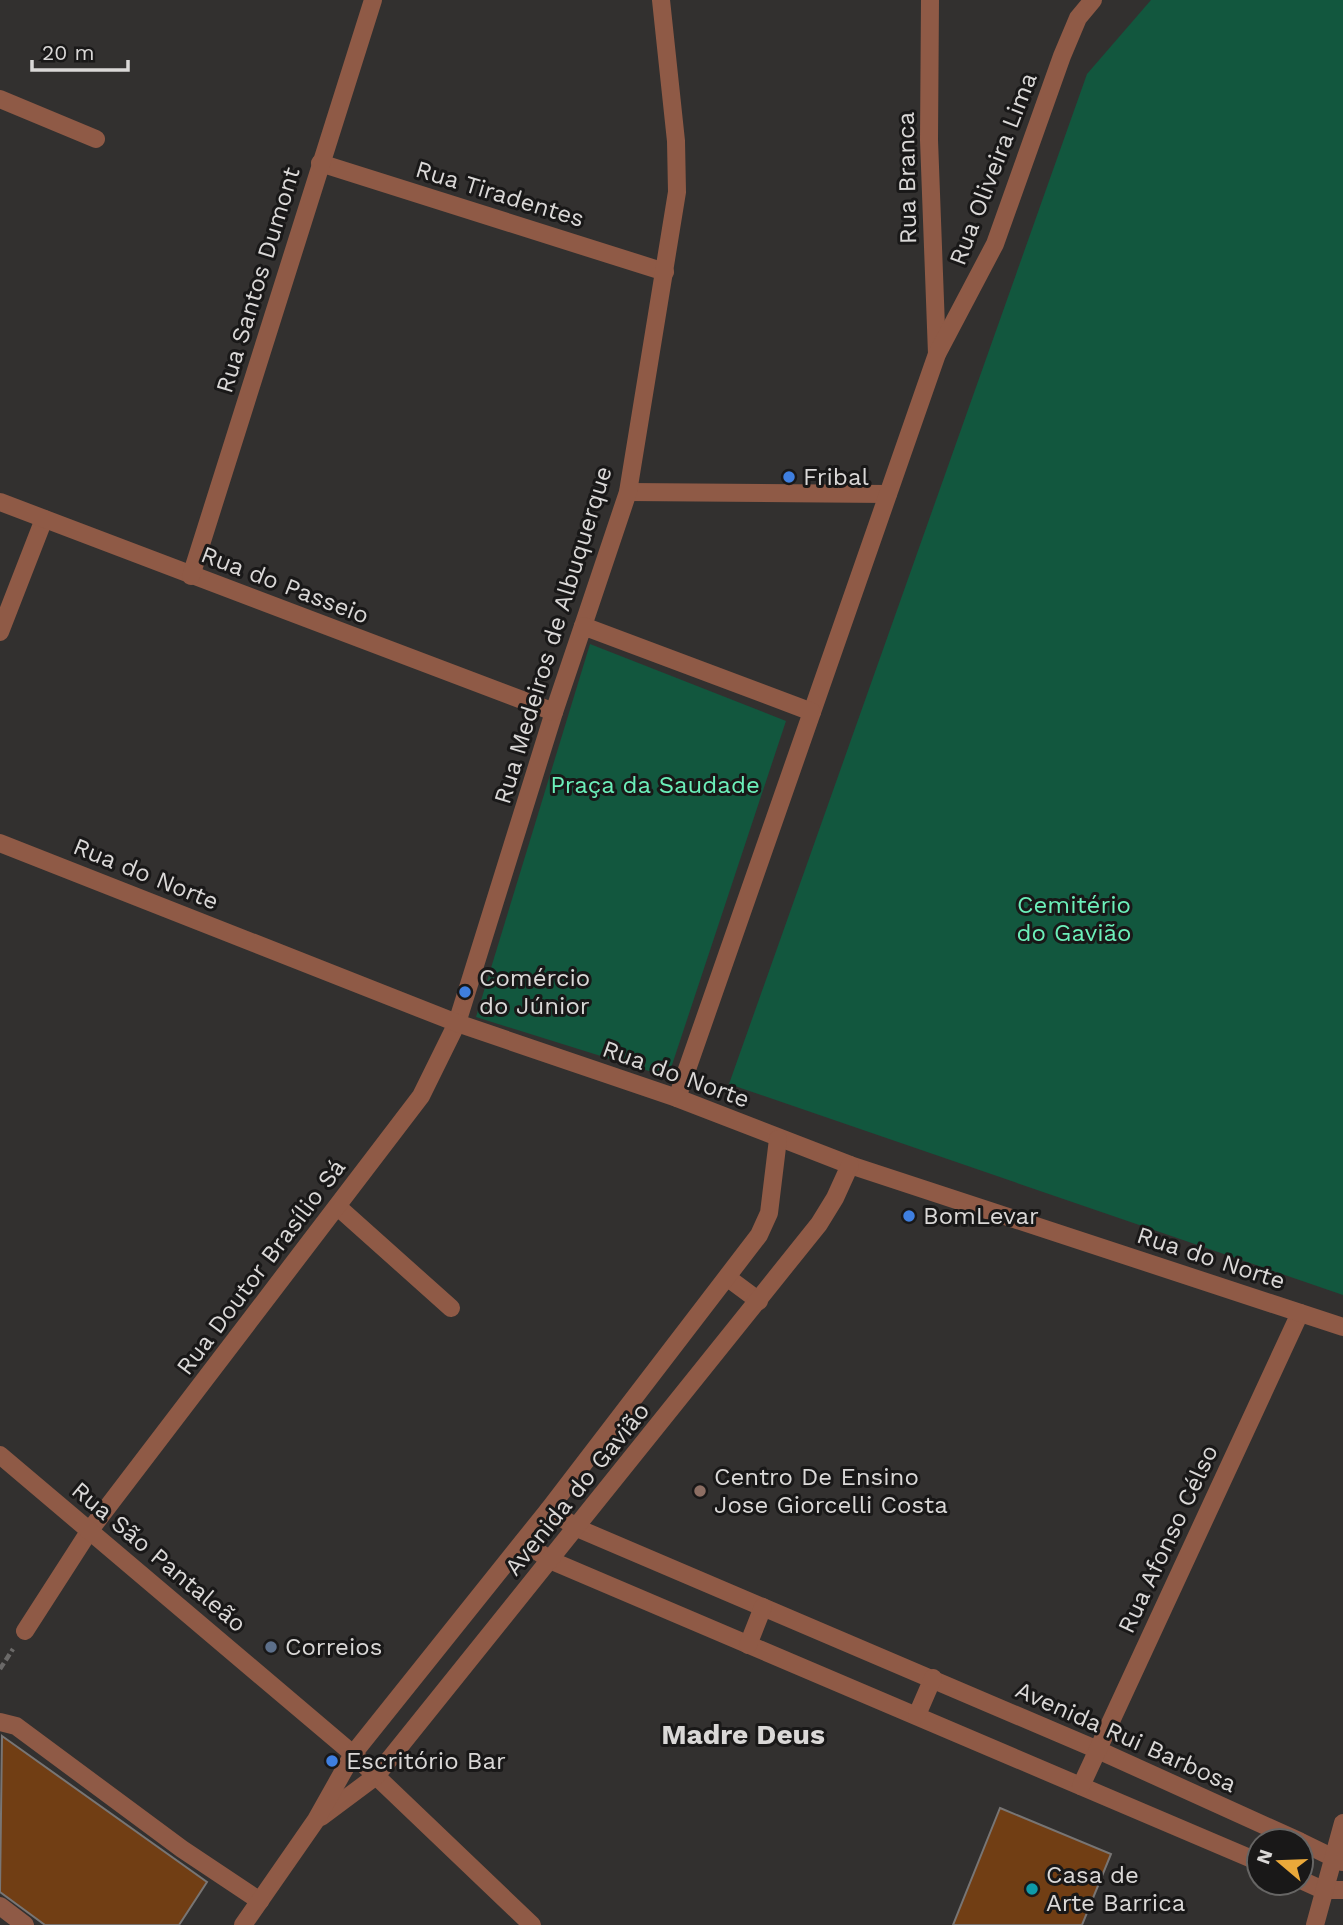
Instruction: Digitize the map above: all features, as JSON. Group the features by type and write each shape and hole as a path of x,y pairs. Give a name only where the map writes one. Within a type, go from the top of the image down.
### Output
{"street":[{"name":"Rua Santos Dumont","path":"191,576 373,0"},
{"name":"Rua Branca","path":"930,0 929,140 937,354"},
{"name":"Rua Oliveira Lima","path":"937,354 995,244 1062,55 1079,18 1093,0"},
{"name":"Rua Medeiros de Albuquerque","path":"457,1023 554,712 628,492 677,192 676,141 663,1"},
{"path":"0,100 96,139"},
{"name":"Rua Tiradentes","path":"320,163 665,272"},
{"path":"677,1098 937,354"},
{"path":"628,492 888,494"},
{"name":"Rua do Passeio","path":"0,502 554,712"},
{"path":"0,632 44,519"},
{"path":"583,626 812,712"},
{"name":"Rua do Norte","path":"0,843 457,1023 677,1098 849,1165 1343,1327"},
{"name":"Rua Doutor Brasílio Sá","path":"25,1631 90,1530 421,1096 457,1023"},
{"name":"Avenida do Gavião","path":"243,1925 316,1820 353,1754 549,1509 759,1235 769,1213 778,1139"},
{"name":"Avenida do Gavião","path":"316,1820 376,1776 552,1561 819,1224 835,1198 849,1165"},
{"path":"338,1207 451,1308"},
{"path":"727,1278 759,1301"},
{"name":"Rua Afonso Célso","path":"1082,1786 1300,1313"},
{"name":"Rua São Pantaleão","path":"0,1455 353,1754 532,1925"},
{"name":"Avenida Rui Barbosa","path":"549,1509 577,1528 933,1678 1269,1827"},
{"path":"523,1542 552,1561 1245,1856"},
{"path":"748,1645 763,1607"},
{"path":"917,1715 933,1678"},
{"path":"0,1722 16,1726 181,1849 260,1900"},
{"path":"1315,1925 1323,1890 1338,1859 1343,1823"},
{"name":"Avenida Rui Barbosa","path":"1315,1848 1338,1859"},
{"path":"1315,1886 1323,1890 1343,1890"},
{"path":"0,1906 25,1925"}],"green space":[{"name":"Cemitério do Gavião","path":"1151,0 1343,0 1343,1295 729,1084 1087,74"},
{"name":"Praça da Saudade","path":"590,644 786,721 668,1077 476,1017"}],"building":[{"path":"2,1736 207,1882 179,1925 45,1925 0,1892"},
{"name":"Casa de Arte Barrica","path":"1000,1808 1111,1854 1082,1925 953,1925"}],"place":[{"name":"Fribal","path":"789,477"},
{"name":"Comércio do Júnior","path":"465,992"},
{"name":"BomLevar","path":"909,1216"},
{"name":"Centro De Ensino Jose Giorcelli Costa","path":"700,1491"},
{"name":"Correios","path":"271,1647"},
{"name":"Escritório Bar","path":"332,1761"},
{"name":"Casa de Arte Barrica","path":"1032,1889"}],"district":[{"name":"Madre Deus","path":"743,1734"}]}
